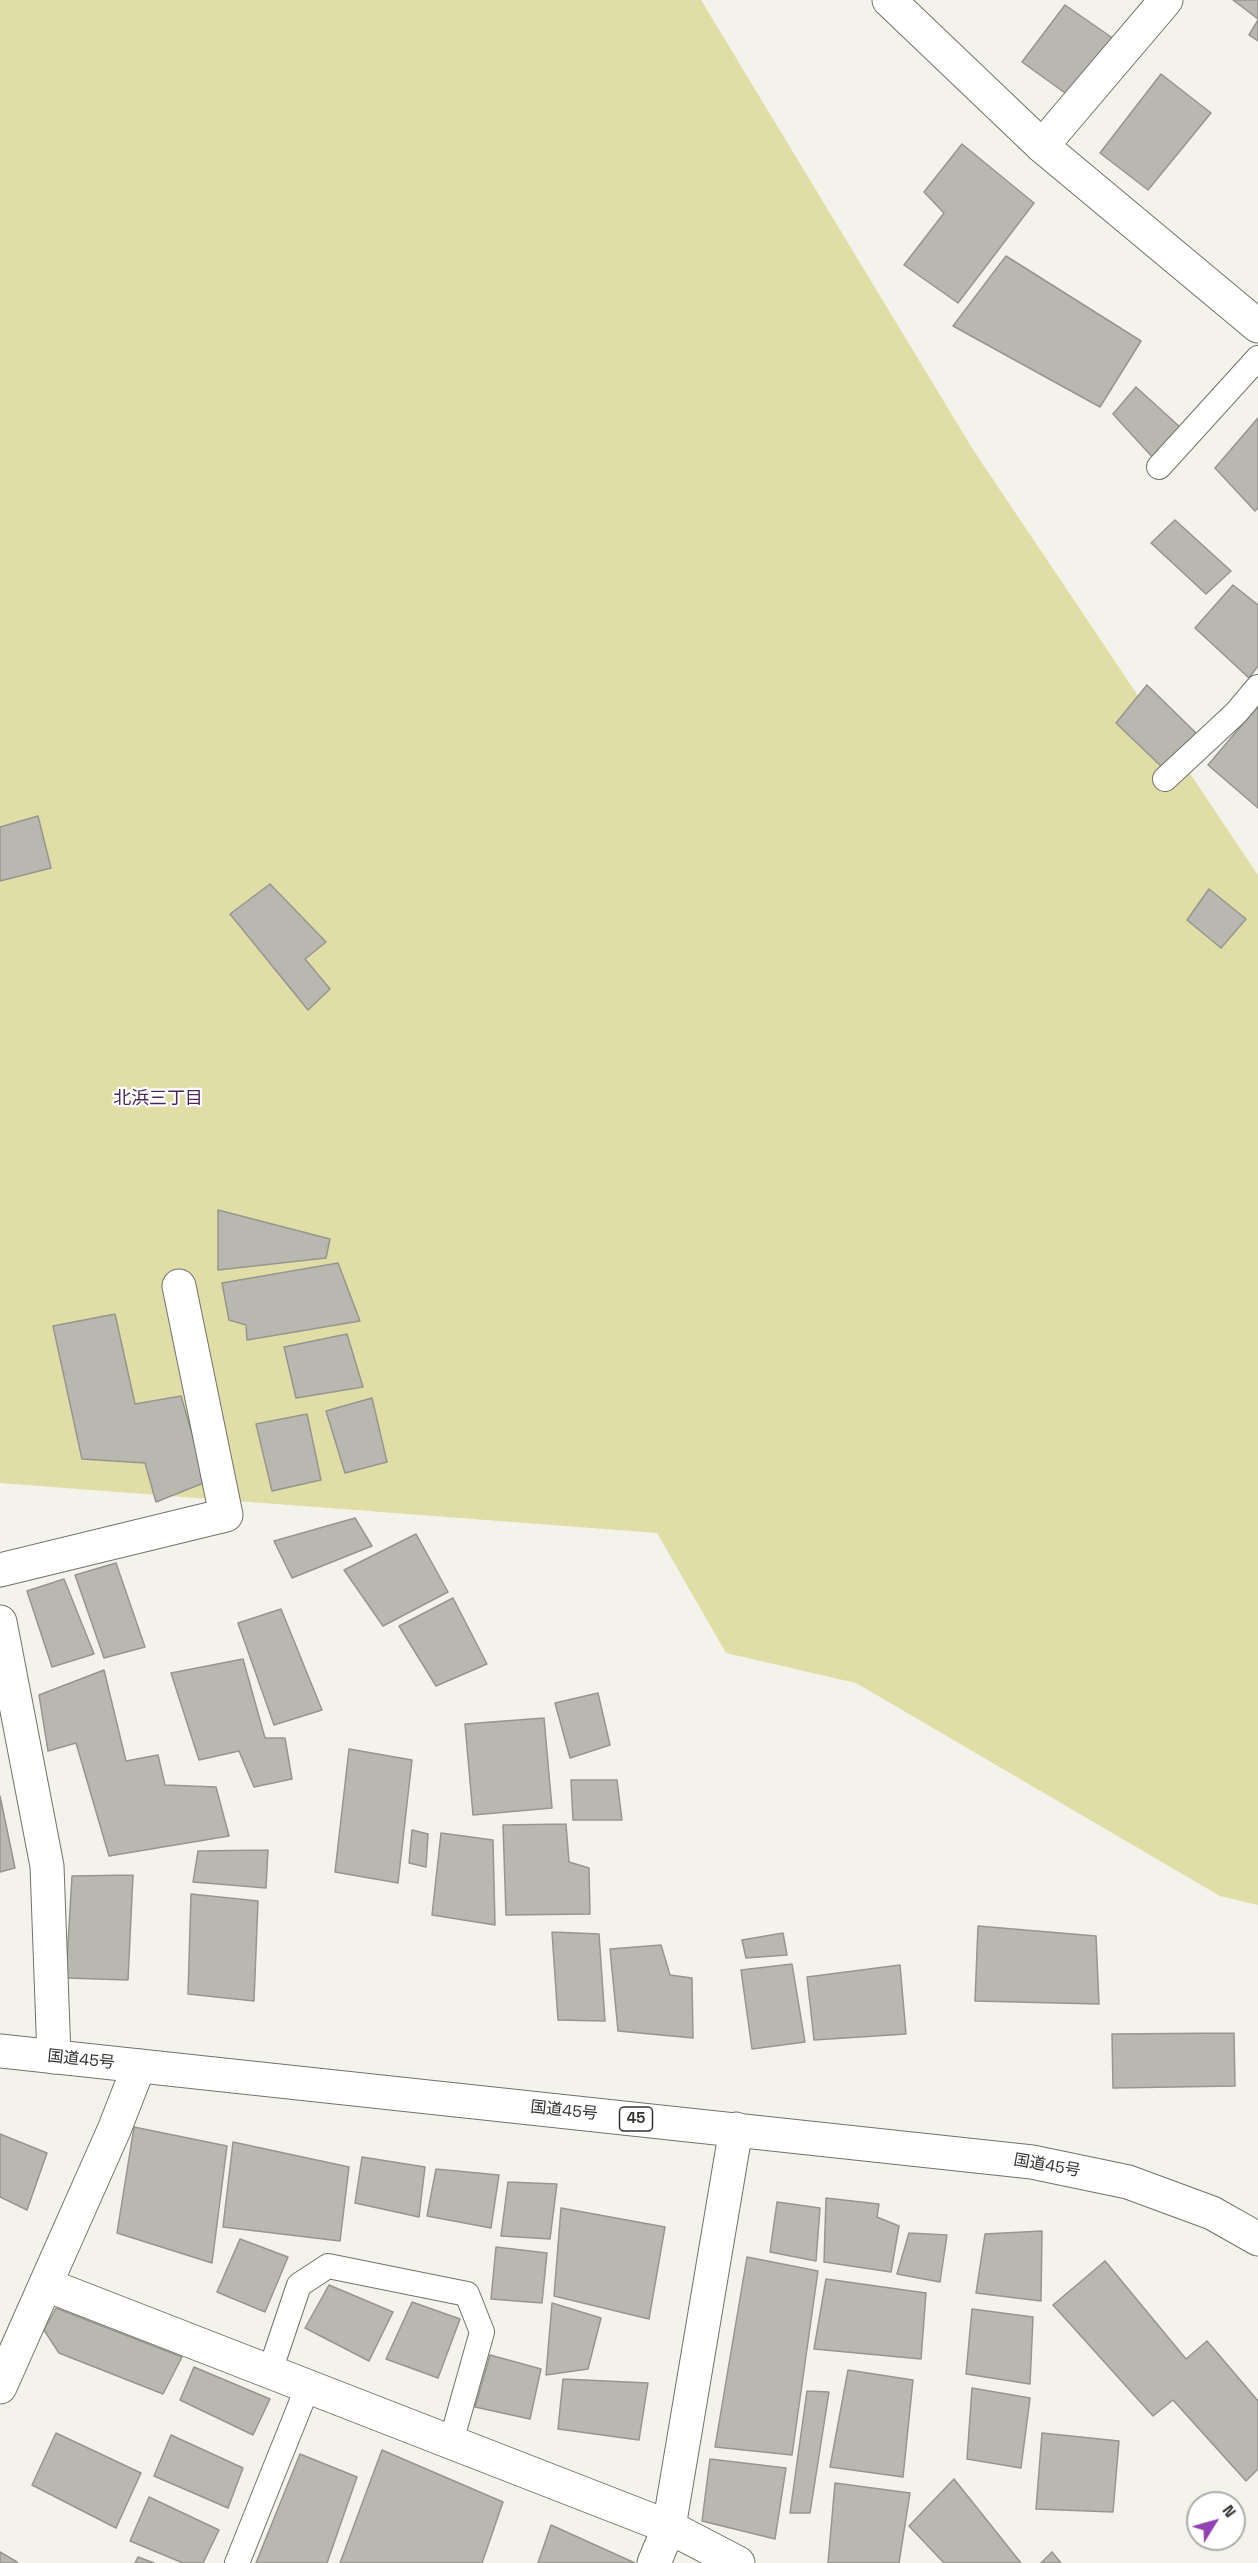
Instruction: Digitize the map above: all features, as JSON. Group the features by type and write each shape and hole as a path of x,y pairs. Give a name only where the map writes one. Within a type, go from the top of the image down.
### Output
{"main road":[{"path":"1042,146 1166,0"},
{"path":"896,2 1042,146 1258,327"},
{"path":"0,1570 226,1515 179,1286"},
{"path":"0,1622 47,1866 54,2057"},
{"name":"国道45号","path":"0,2051 1032,2162 1128,2182 1212,2213 1258,2239"},
{"path":"0,2387 114,2130 139,2066"},
{"path":"654,2563 669,2527 736,2130"},
{"path":"47,2284 669,2527 738,2563"}],"lane":[{"path":"1159,467 1258,358"},
{"path":"1165,779 1236,713 1258,687"},
{"path":"270,2372 299,2285 327,2266 467,2294 482,2332 452,2442"},
{"path":"237,2563 308,2386"}],"shaded area":[{"path":"0,0 701,0 972,448 1258,875 1258,1905 1220,1896 856,1683 726,1653 657,1533 0,1483"}],"building":[{"path":"1233,0 1258,0 1258,19"},
{"path":"1065,5 1114,39 1072,98 1022,62"},
{"path":"1258,20 1258,41 1249,35"},
{"path":"1161,74 1211,113 1148,190 1100,153"},
{"path":"962,144 1034,203 958,303 904,265 944,213 924,192"},
{"path":"1006,256 1141,341 1100,407 953,326"},
{"path":"1136,387 1181,428 1155,460 1113,414"},
{"path":"1258,418 1258,508 1255,511 1215,468"},
{"path":"1175,520 1231,571 1206,594 1151,543"},
{"path":"1233,585 1258,605 1258,666 1249,678 1195,628"},
{"path":"1147,685 1196,733 1165,770 1116,723"},
{"path":"1258,706 1258,808 1208,765"},
{"path":"38,816 51,868 0,881 0,827"},
{"path":"270,884 326,942 305,959 330,989 308,1010 230,914"},
{"path":"1209,889 1246,919 1221,948 1187,920"},
{"path":"218,1210 330,1239 326,1258 218,1270"},
{"path":"338,1263 360,1321 247,1340 246,1325 229,1320 222,1283"},
{"path":"115,1314 135,1404 181,1396 206,1482 156,1502 145,1463 82,1459 53,1326"},
{"path":"347,1334 363,1387 296,1398 284,1347"},
{"path":"372,1398 387,1462 345,1473 326,1411"},
{"path":"307,1414 321,1480 272,1491 256,1424"},
{"path":"355,1518 372,1546 292,1578 274,1541"},
{"path":"416,1534 448,1592 383,1626 344,1570"},
{"path":"116,1563 145,1647 104,1658 75,1575"},
{"path":"64,1579 94,1654 52,1667 27,1591"},
{"path":"453,1598 487,1664 436,1686 399,1626"},
{"path":"281,1609 322,1710 274,1725 238,1623"},
{"path":"243,1659 265,1738 285,1738 292,1779 254,1787 239,1751 199,1760 171,1673"},
{"path":"104,1670 126,1761 158,1755 165,1785 216,1787 229,1836 109,1856 76,1743 48,1751 39,1695"},
{"path":"598,1693 610,1745 570,1758 555,1703"},
{"path":"544,1718 552,1808 473,1815 465,1724"},
{"path":"349,1749 412,1760 398,1883 335,1872"},
{"path":"571,1780 617,1780 622,1820 573,1820"},
{"path":"0,1796 15,1868 0,1872"},
{"path":"566,1824 569,1862 589,1868 590,1914 506,1915 503,1825"},
{"path":"412,1830 428,1834 426,1867 409,1863"},
{"path":"441,1833 493,1840 495,1925 432,1915"},
{"path":"268,1850 266,1888 193,1882 198,1851"},
{"path":"133,1875 128,1980 66,1978 72,1876"},
{"path":"191,1894 258,1901 254,2001 188,1994"},
{"path":"978,1926 1096,1936 1099,2004 975,2001"},
{"path":"552,1932 599,1934 605,2021 558,2020"},
{"path":"783,1933 787,1955 746,1958 742,1940"},
{"path":"661,1945 670,1975 692,1978 693,2038 618,2031 610,1949"},
{"path":"792,1964 805,2042 752,2049 741,1970"},
{"path":"900,1965 906,2034 814,2040 807,1977"},
{"path":"1234,2033 1235,2086 1113,2088 1112,2034"},
{"path":"134,2127 227,2146 212,2263 117,2233"},
{"path":"0,2134 47,2153 27,2210 0,2197"},
{"path":"233,2142 349,2167 340,2241 223,2227"},
{"path":"362,2157 425,2167 419,2217 355,2203"},
{"path":"436,2169 499,2175 491,2228 427,2216"},
{"path":"508,2182 557,2184 550,2239 501,2236"},
{"path":"826,2198 879,2204 877,2217 899,2226 891,2272 824,2262"},
{"path":"777,2202 820,2208 816,2261 770,2252"},
{"path":"561,2208 665,2227 649,2319 554,2296"},
{"path":"1042,2231 1041,2301 976,2293 985,2234"},
{"path":"909,2233 947,2235 940,2282 897,2274"},
{"path":"240,2239 288,2257 265,2312 217,2292"},
{"path":"496,2247 547,2253 542,2303 491,2299"},
{"path":"747,2257 818,2271 792,2455 715,2447"},
{"path":"1105,2261 1186,2359 1207,2341 1258,2401 1258,2469 1246,2481 1173,2400 1153,2416 1053,2305"},
{"path":"826,2279 926,2293 921,2359 814,2349"},
{"path":"329,2285 393,2312 369,2361 305,2328"},
{"path":"412,2302 460,2319 438,2378 386,2359"},
{"path":"552,2303 601,2318 588,2369 546,2375"},
{"path":"56,2308 182,2357 163,2394 59,2353 44,2330"},
{"path":"972,2309 1033,2317 1030,2384 966,2374"},
{"path":"490,2355 541,2369 530,2419 475,2407"},
{"path":"194,2367 270,2399 253,2435 180,2400"},
{"path":"848,2370 913,2380 903,2477 830,2467"},
{"path":"563,2379 648,2383 639,2440 558,2429"},
{"path":"972,2388 1030,2398 1021,2468 967,2459"},
{"path":"807,2391 829,2392 810,2513 790,2513"},
{"path":"56,2433 141,2473 116,2528 32,2485"},
{"path":"1042,2433 1119,2441 1113,2512 1036,2509"},
{"path":"171,2435 243,2468 228,2508 154,2476"},
{"path":"382,2450 503,2502 482,2563 340,2563"},
{"path":"300,2454 357,2477 327,2563 256,2563"},
{"path":"710,2459 786,2468 775,2539 702,2521"},
{"path":"954,2479 1021,2563 944,2563 909,2526"},
{"path":"835,2483 910,2493 899,2563 828,2563"},
{"path":"149,2497 219,2530 203,2563 183,2563 130,2541"},
{"path":"551,2525 635,2563 538,2563"},
{"path":"0,2552 17,2562 17,2563 0,2563"},
{"path":"1052,2552 1061,2563 1041,2563"},
{"path":"138,2557 154,2563 135,2563"}],"district":[{"name":"北浜三丁目","path":"158,1099"}]}
